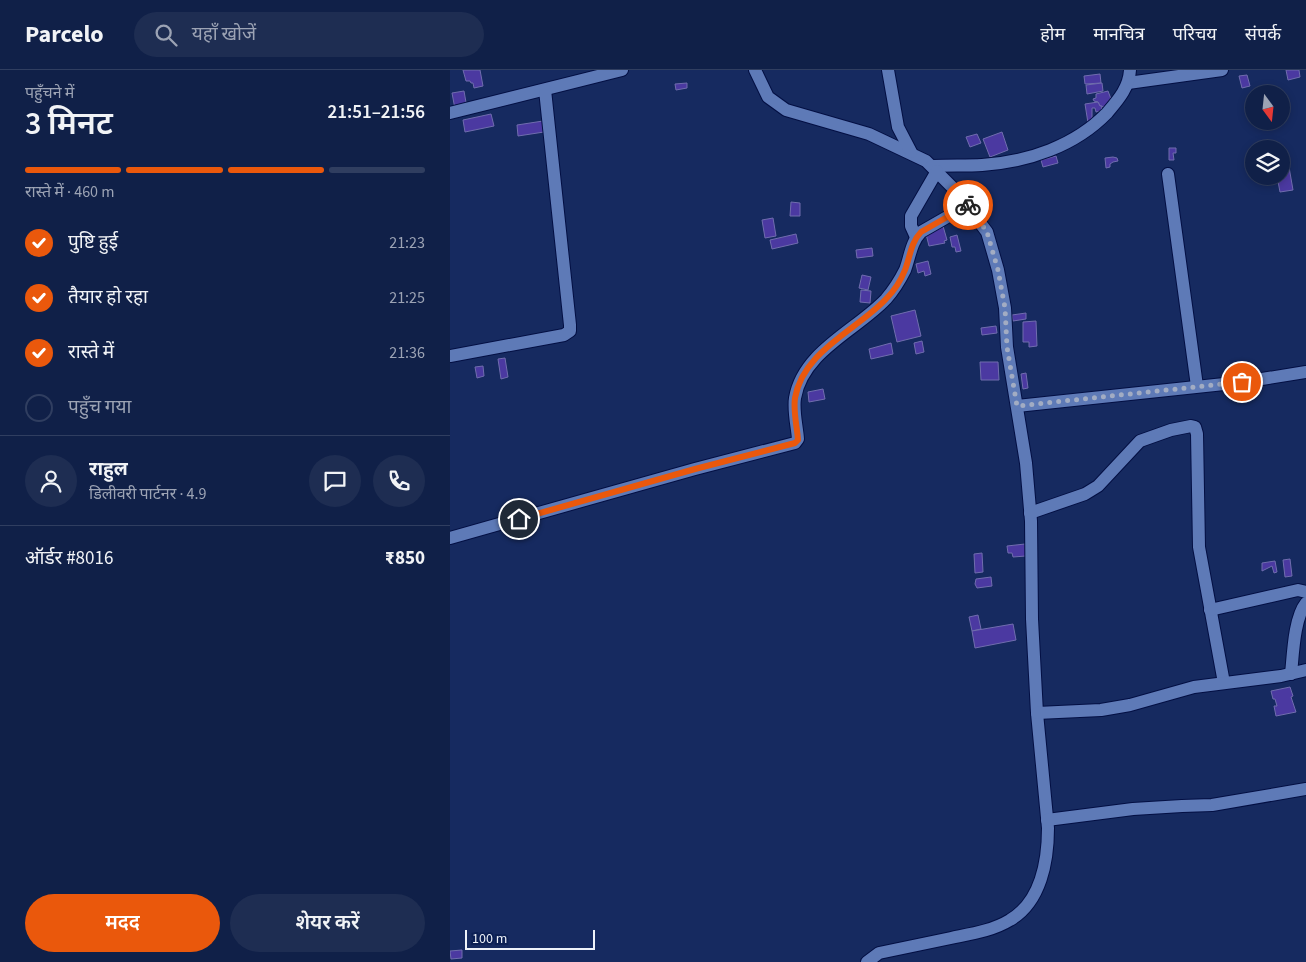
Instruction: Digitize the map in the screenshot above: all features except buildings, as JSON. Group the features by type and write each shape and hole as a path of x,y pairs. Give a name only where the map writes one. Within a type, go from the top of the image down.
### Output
{"street":[{"path":"450,113 622,70"},
{"path":"754,70 768,97 786,110 869,134 911,152 935,169 968,205 987,232 998,270 1005,308 1007,347 1026,463 1030,512 1032,619 1037,714 1048,820 1046,862 1039,885 1026,906 1010,920 992,928 970,934 879,953 866,962"},
{"path":"888,70 898,126 911,152"},
{"path":"935,169 996,163 1040,154 1065,145 1085,132 1114,105 1128,83 1130,70"},
{"path":"1128,83 1222,70"},
{"path":"450,356 564,335 570,331 545,90"},
{"path":"916,237 911,226 912,216 935,169"},
{"path":"1168,174 1198,386"},
{"path":"450,538 795,443 798,440 794,408 795,397 807,367 836,339 886,299 904,271 916,237 929,226 968,205"},
{"path":"1017,406 1306,372"},
{"path":"1030,512 1085,494 1098,486 1140,441 1171,430 1195,427 1197,434 1199,547 1224,683"},
{"path":"1210,610 1298,590 1306,592"},
{"path":"1291,674 1298,621 1306,603"},
{"path":"1037,714 1130,706 1194,687 1291,674 1306,670"},
{"path":"1048,820 1133,810 1182,806 1212,806 1306,789"}],"way so far":[{"path":"968,205 987,232 998,270 1005,308 1007,347 1017,406 1242,382"}],"route":[{"path":"519,519 797,442 795,397 807,367 836,339 886,299 897,285 904,271 916,237 929,226 968,205"}]}
